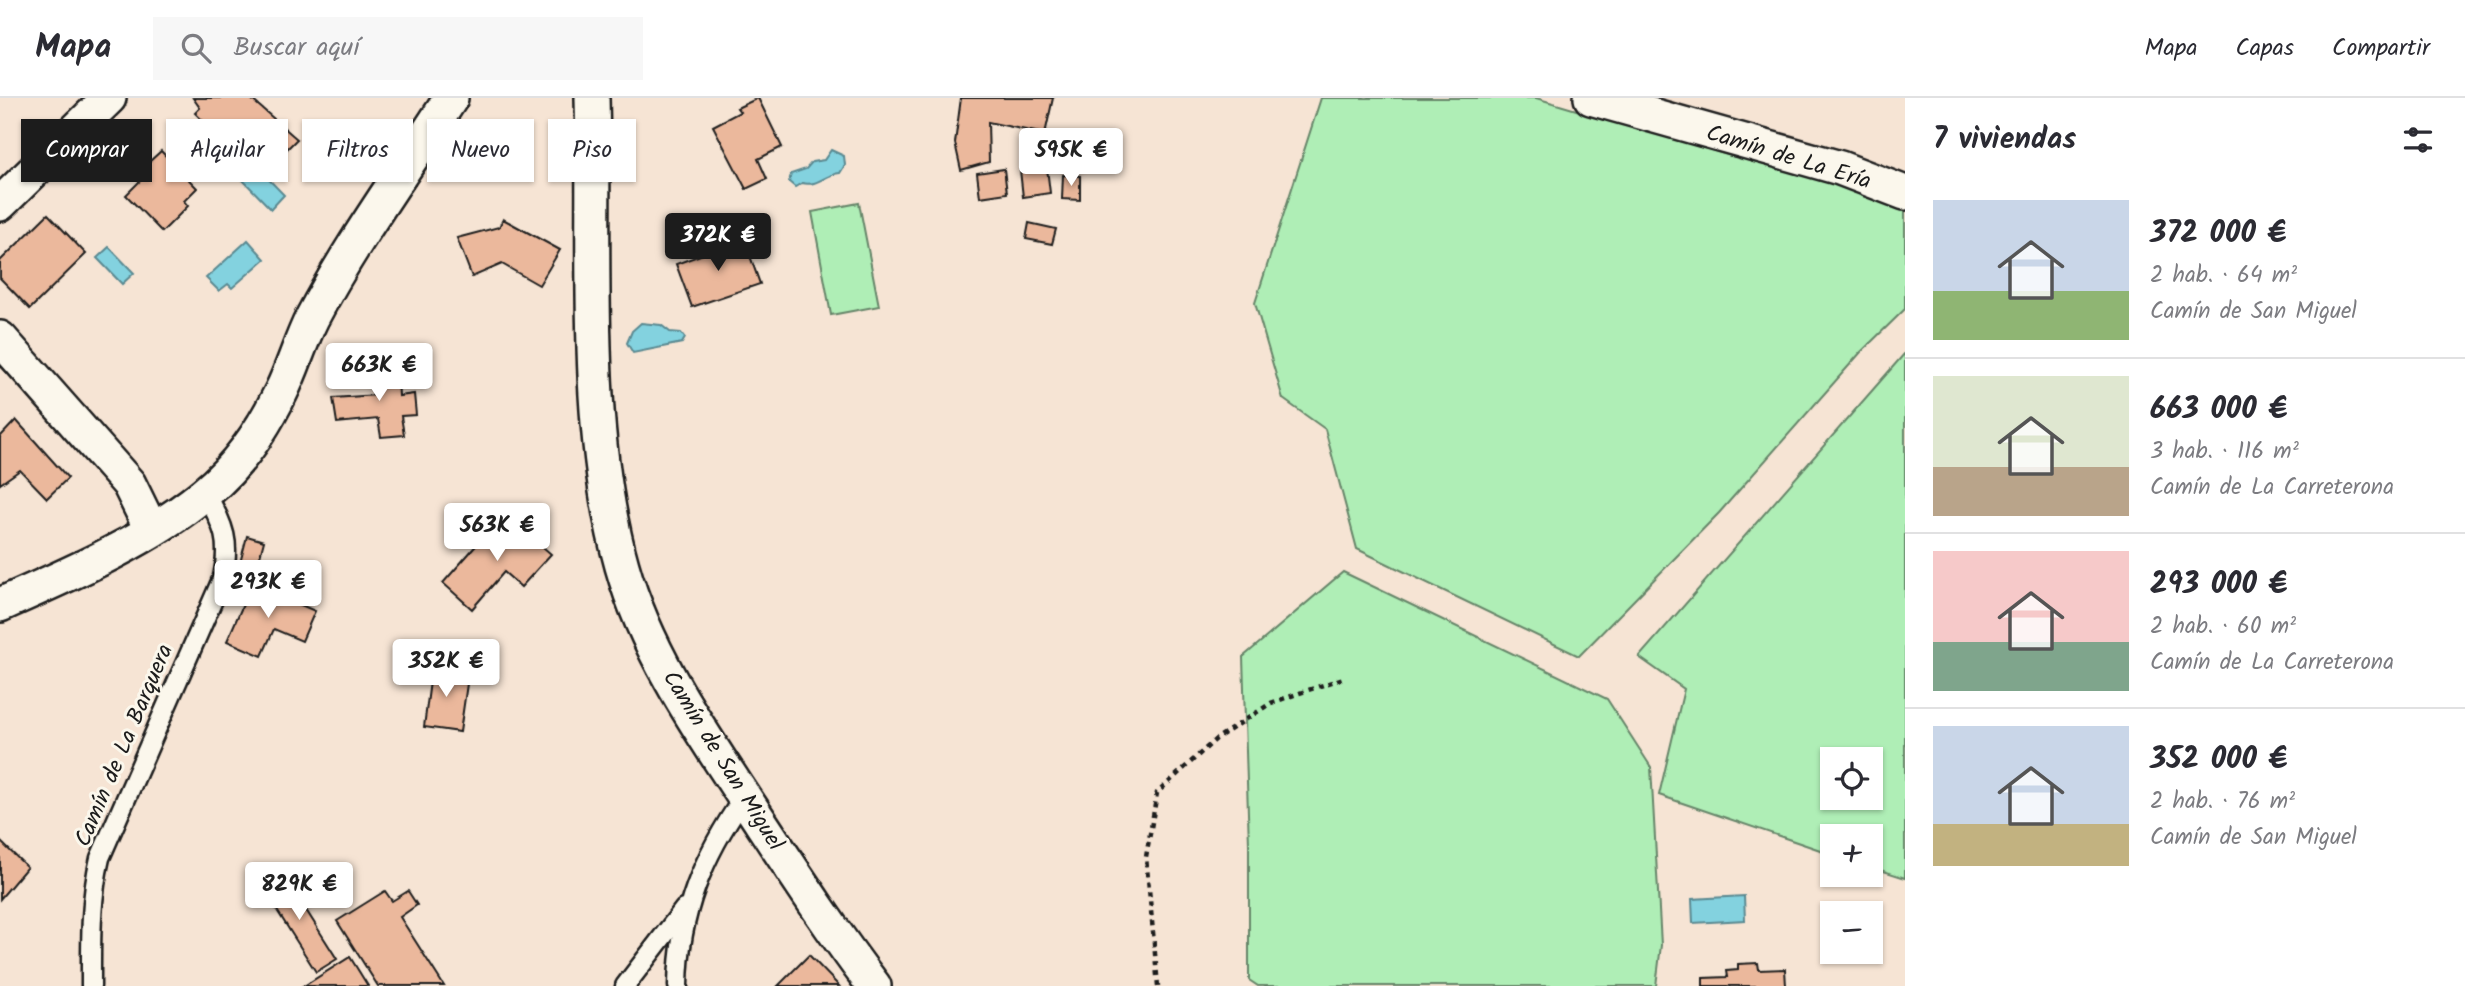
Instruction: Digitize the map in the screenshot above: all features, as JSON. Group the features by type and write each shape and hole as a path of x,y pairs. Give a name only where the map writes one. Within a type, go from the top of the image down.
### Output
{"street":[{"path":"0,204 109,98"},
{"path":"0,605 75,571 151,529 206,493 261,428 322,300 451,98"},
{"name":"Camín de San Miguel","path":"592,98 596,365 602,466 622,566 639,612 681,699 836,935 874,986"},
{"name":"Camín de La Ería","path":"1591,98 1840,168 1905,193"},
{"path":"0,338 129,484 151,529"}],"lane":[{"name":"Camín de La Barquera","path":"92,986 94,880 100,858 223,577 228,552 225,530 206,493"},
{"path":"678,986 682,924 715,839 744,797"},
{"path":"625,986 693,897"}],"path":[{"path":"1158,986 1146,858 1157,793 1216,739 1271,703 1346,677"}],"green space":[{"path":"1321,98 1536,98 1728,155 1820,177 1905,206 1905,309 1861,352 1719,513 1579,656 1357,549 1325,429 1283,399 1255,303"},
{"path":"859,203 879,306 831,315 812,212"},
{"path":"1905,353 1905,878 1883,871 1883,824 1820,824 1820,850 1659,795 1684,689 1639,657"},
{"path":"1343,572 1607,699 1651,767 1661,945 1656,986 1258,986 1249,980 1249,845 1243,657"}],"water":[{"path":"831,150 844,156 845,165 840,173 795,187 789,182 791,174 806,169 812,162 824,160"},
{"path":"245,182 271,182 284,195 271,209"},
{"path":"248,240 265,259 232,288 228,284 219,291 206,278"},
{"path":"109,247 134,273 122,284 97,258"},
{"path":"641,323 661,325 670,332 681,333 685,338 682,343 633,353 627,343 632,331"},
{"path":"1744,896 1745,920 1693,923 1692,899"}],"building":[{"path":"193,98 250,98 274,119 201,119 195,113 200,108"},
{"path":"758,98 782,147 758,159 767,179 746,189 713,126 740,112 737,108"},
{"path":"961,98 1053,98 1045,134 988,122 989,162 961,170 955,143"},
{"path":"288,131 297,139 288,148"},
{"path":"1070,133 1085,137 1078,167 1062,163"},
{"path":"161,151 166,156 166,182 191,182 197,188 184,201 188,206 162,232 126,195 139,182 152,182 152,159"},
{"path":"1047,168 1050,193 1023,197 1020,170"},
{"path":"1004,169 1007,193 980,197 977,173"},
{"path":"1063,175 1080,176 1080,200 1062,199"},
{"path":"48,214 86,254 30,309 0,278 0,261"},
{"path":"503,219 560,250 539,285 502,264 472,277 457,238 499,227"},
{"path":"1029,223 1056,229 1052,244 1026,239"},
{"path":"744,239 760,284 692,307 676,264"},
{"path":"397,360 399,396 414,394 416,415 401,416 404,435 381,437 378,419 337,423 333,398 377,395 374,362"},
{"path":"16,420 68,478 47,498 20,470 0,484 0,437"},
{"path":"510,518 551,554 521,587 504,572 472,609 443,583 481,540 486,544"},
{"path":"247,536 264,541 259,560 251,559 248,569 239,567"},
{"path":"252,584 315,611 302,641 274,629 262,656 227,641"},
{"path":"432,666 469,670 460,732 424,727"},
{"path":"0,841 27,867 0,899"},
{"path":"282,872 337,959 316,972 261,885"},
{"path":"385,891 392,901 408,891 417,905 400,917 444,986 378,986 337,921"},
{"path":"809,955 839,986 778,986"},
{"path":"350,957 368,986 304,986"},
{"path":"1758,963 1759,970 1785,969 1786,986 1703,986 1703,978 1728,977 1727,971 1738,970 1738,964"}]}
